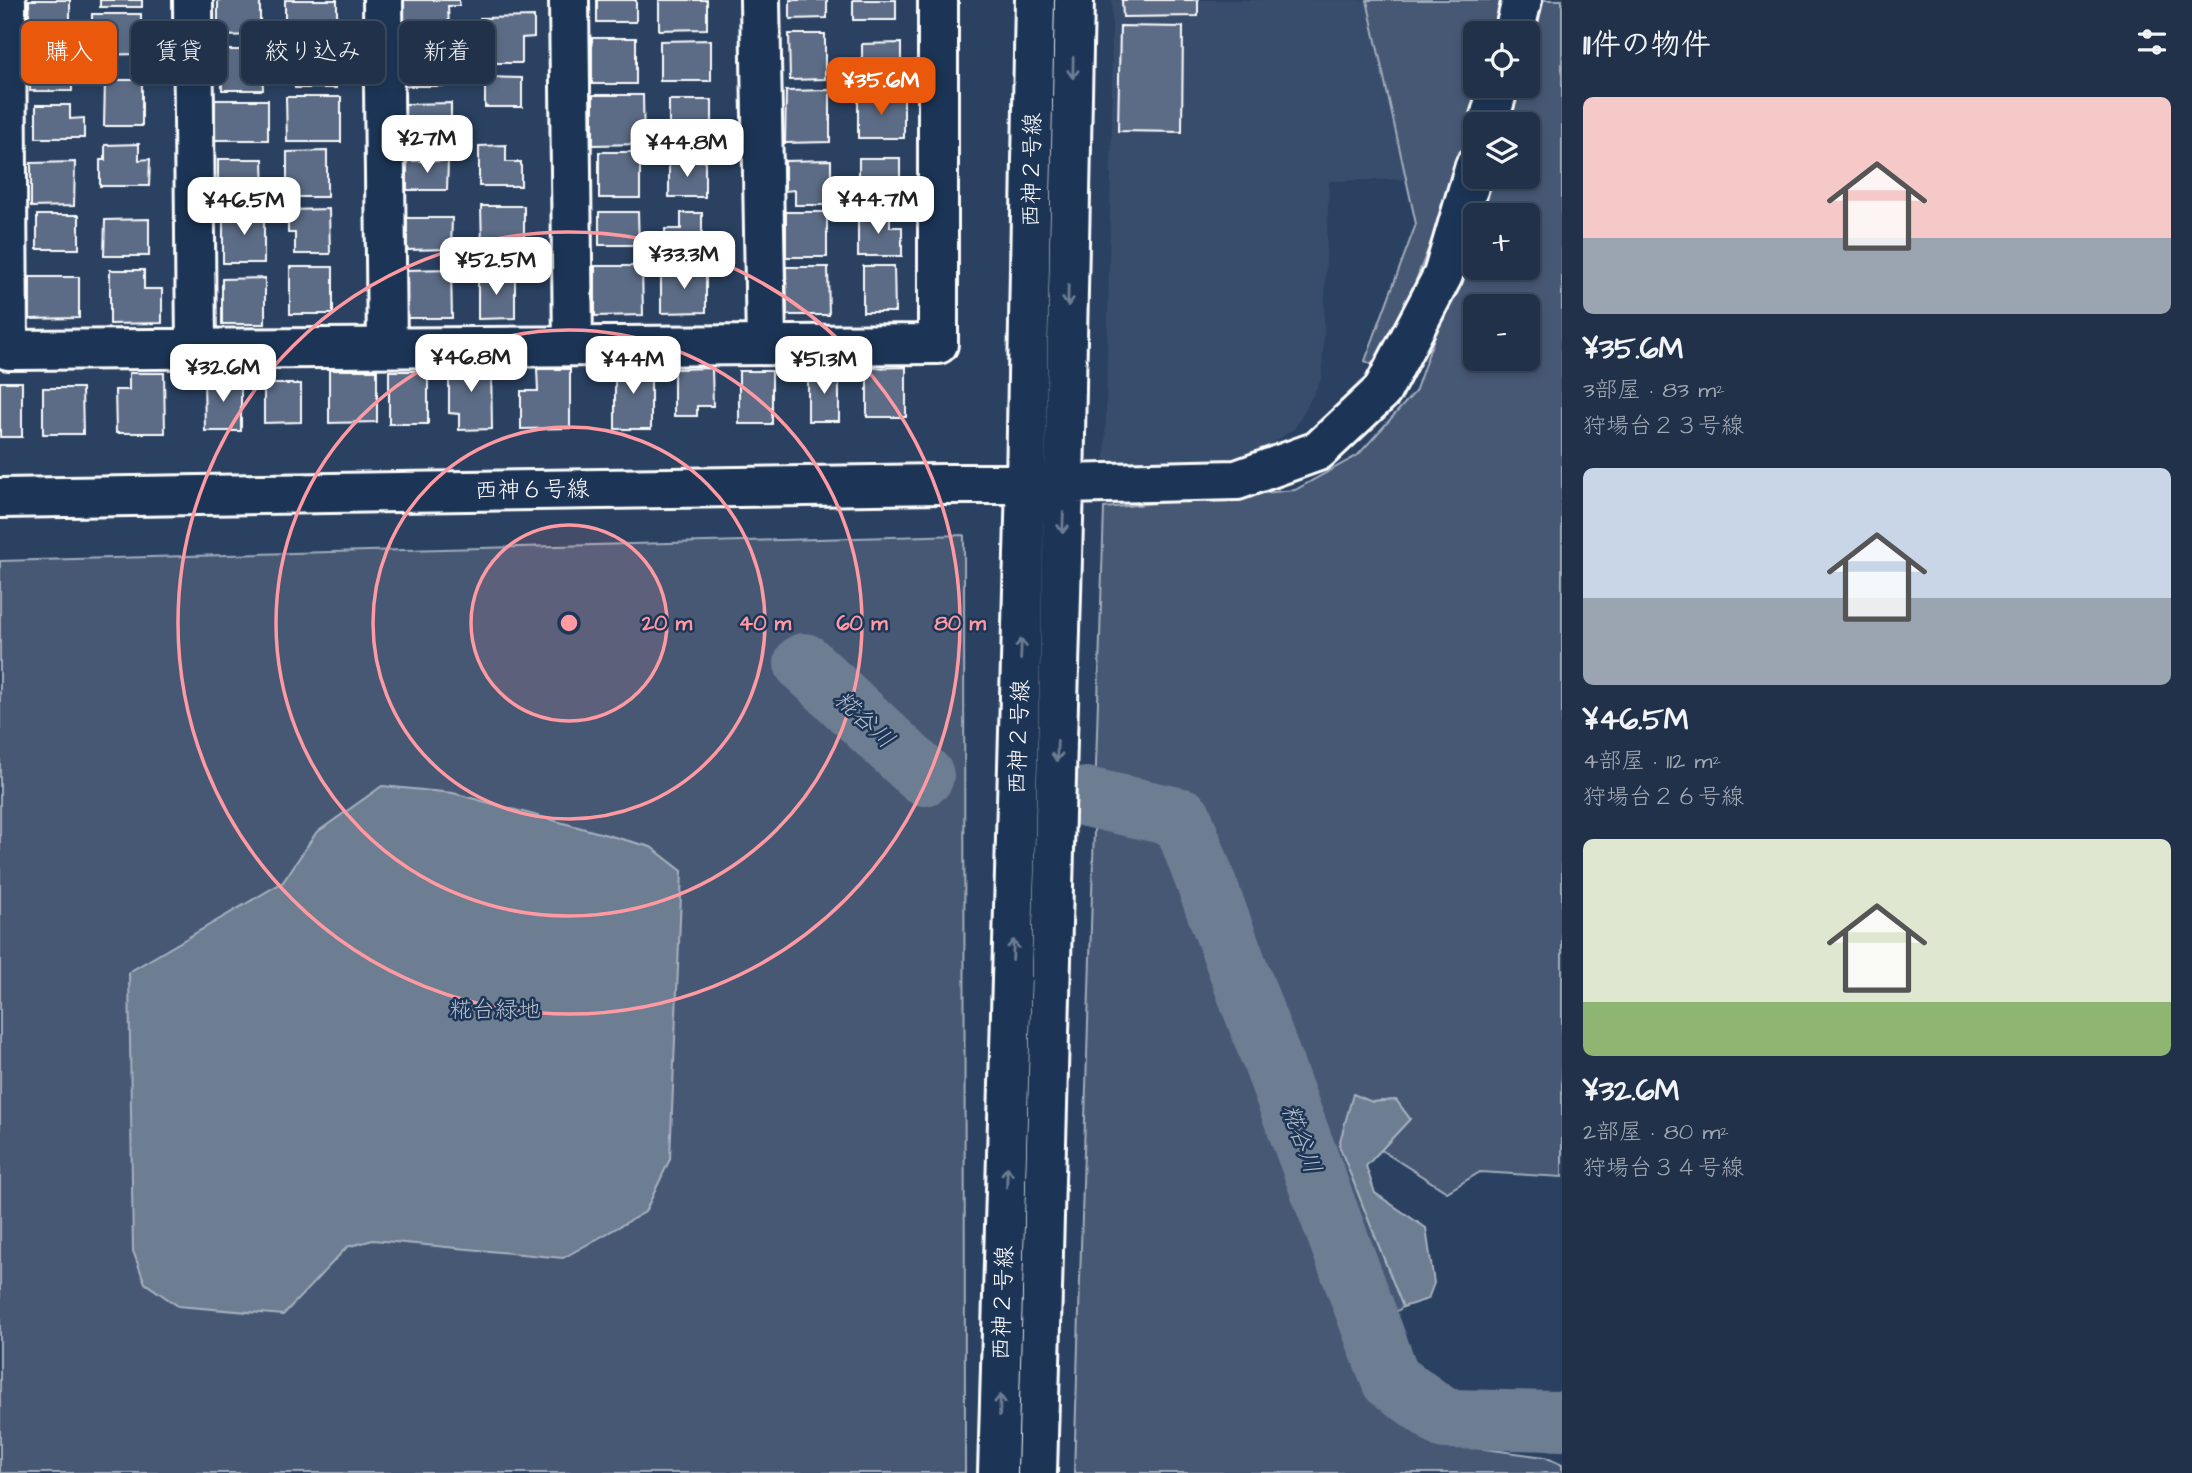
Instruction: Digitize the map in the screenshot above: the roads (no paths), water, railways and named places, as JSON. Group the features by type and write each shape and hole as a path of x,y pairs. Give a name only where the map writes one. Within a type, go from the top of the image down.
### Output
{"street":[{"path":"6,0 8,350 937,344 938,0"},
{"path":"193,0 195,349"},
{"path":"383,0 387,346"},
{"path":"569,0 573,346"},
{"path":"760,0 766,345"},
{"name":"西神２号線","path":"998,1473 1026,484 1035,0"},
{"name":"西神２号線","path":"1037,1473 1064,484 1074,0"},
{"path":"1517,21 1522,0"},
{"name":"西神６号線","path":"0,498 1237,480 1318,451 1382,391 1443,275 1468,189"}],"waterway":[{"name":"糀谷川","path":"804,663 924,776"},
{"name":"糀谷川","path":"1086,797 1182,818 1391,1380 1445,1419 1562,1421"}],"park label":[{"name":"糀台緑地","path":"495,1010"}]}
